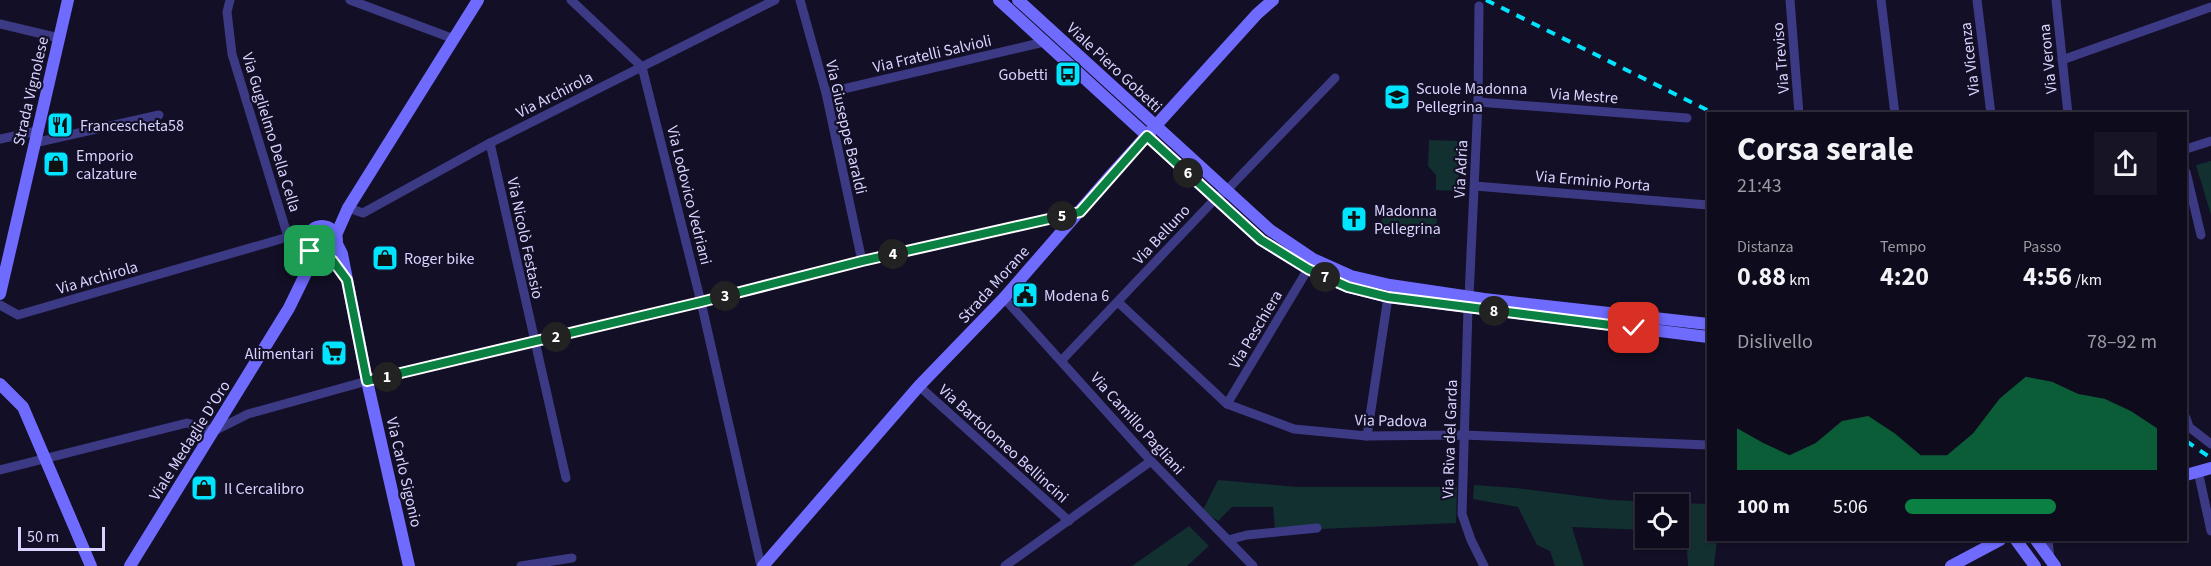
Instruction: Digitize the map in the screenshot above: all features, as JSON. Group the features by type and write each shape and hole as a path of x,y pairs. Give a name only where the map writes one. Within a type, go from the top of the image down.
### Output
{"street":[{"name":"Strada Vignolese","path":"0,294 68,0"},
{"name":"Via Guglielmo Della Cella","path":"230,0 226,12 232,54 288,237"},
{"path":"350,0 454,39"},
{"path":"348,208 324,226 313,229 308,236 307,241 319,255 334,251 348,208 478,0"},
{"path":"571,0 642,67"},
{"name":"Via Archirola","path":"348,208 363,213 490,143 775,0"},
{"name":"Via Giuseppe Baraldi","path":"800,0 826,93 862,261"},
{"name":"Viale Piero Gobetti","path":"999,0 1044,42 1151,132"},
{"name":"Viale Piero Gobetti","path":"1018,0 1053,32 1151,132"},
{"name":"Strada Morane","path":"762,566 919,386 1004,298 1257,14 1273,0"},
{"name":"Via Treviso","path":"1790,0 1799,112"},
{"path":"1881,0 1895,112"},
{"name":"Via Vicenza","path":"1977,0 1991,112"},
{"name":"Via Verona","path":"2056,0 2068,112"},
{"name":"Via Adria","path":"1469,303 1478,102 1479,6"},
{"path":"2062,60 2211,7"},
{"path":"0,24 59,38"},
{"name":"Viale Piero Gobetti","path":"1044,42 1053,32"},
{"name":"Via Fratelli Salvioli","path":"826,93 1044,42"},
{"name":"Via Lodovico Vedriani","path":"642,67 701,302 762,566"},
{"name":"Via Belluno","path":"1062,360 1335,78"},
{"name":"Via Mestre","path":"1478,102 1687,118"},
{"path":"0,139 36,137 159,116"},
{"path":"1151,132 1221,194 1311,264 1389,291 1707,338"},
{"path":"2187,149 2211,141"},
{"name":"Via Nicolò Festasio","path":"490,143 533,342 566,478"},
{"path":"2187,176 2201,235"},
{"name":"Via Erminio Porta","path":"1474,186 1707,205"},
{"path":"0,470 187,423 214,431 248,414 367,381 701,302 862,261 1080,212"},
{"path":"324,226 331,229 337,240"},
{"name":"Via Archirola","path":"0,305 18,315 288,237 308,236"},
{"name":"Via Carlo Sigonio","path":"337,240 342,254 367,381 409,566"},
{"name":"Via Carlo Sigonio","path":"319,255 333,261 347,280"},
{"name":"Viale Medaglie D'Oro","path":"130,566 289,308 309,267 319,255"},
{"name":"Via Peschiera","path":"1227,404 1311,264"},
{"path":"1367,436 1389,291"},
{"name":"Via Camillo Pagliani","path":"1004,298 1151,461 1253,566"},
{"name":"Via Padova","path":"1118,302 1227,404 1294,429 1367,436 1463,435 1707,445"},
{"path":"1469,303 1707,324"},
{"name":"Via Riva del Garda","path":"1469,303 1462,514 1471,540 1484,566"},
{"path":"0,384 23,407 90,566"},
{"name":"Via Bartolomeo Bellincini","path":"919,386 1069,521"},
{"path":"2187,421 2189,427 2211,444"},
{"path":"1005,566 1151,461"},
{"path":"2187,475 2205,470 2211,531"},
{"path":"1228,540 1247,535 1317,528"},
{"path":"1951,566 1998,541"},
{"path":"2017,541 2035,566"},
{"path":"2037,541 2053,562"},
{"path":"2048,541 2053,562"},
{"path":"521,566 572,558"}],"green space":[{"path":"1429,140 1460,141 1458,191 1436,190 1436,175 1428,166"},
{"path":"2211,161 2211,215 2196,165"},
{"path":"1384,212 1437,215 1436,237 1373,233 1373,228 1381,224"},
{"path":"1218,480 1297,487 1457,487 1456,523 1275,531 1273,507 1232,507 1218,521 1203,510"},
{"path":"1474,485 1635,501 1635,530 1572,527 1584,566 1555,566 1550,551 1537,545 1518,507 1473,499"},
{"path":"1689,503 1707,504 1707,541 1717,541 1714,566 1688,566"},
{"path":"1189,526 1209,546 1187,566 1132,566"}],"railway":[{"path":"1486,0 1711,112"},
{"path":"2187,442 2211,458"}],"place":[{"name":"Gobetti","path":"1068,74"},
{"name":"Scuole Madonna Pellegrina","path":"1397,97"},
{"name":"Francescheta58","path":"60,125"},
{"name":"Emporio calzature","path":"56,164"},
{"name":"Madonna Pellegrina","path":"1354,219"},
{"name":"Roger bike","path":"385,258"},
{"name":"Modena 6","path":"1025,295"},
{"name":"Alimentari","path":"334,353"},
{"name":"Il Cercalibro","path":"204,488"}],"route":[{"path":"310,251 333,261 347,280 367,381 701,302 862,261 1080,212 1111,174 1147,136 1261,240 1308,269 1348,287 1388,297 1634,328"}]}
